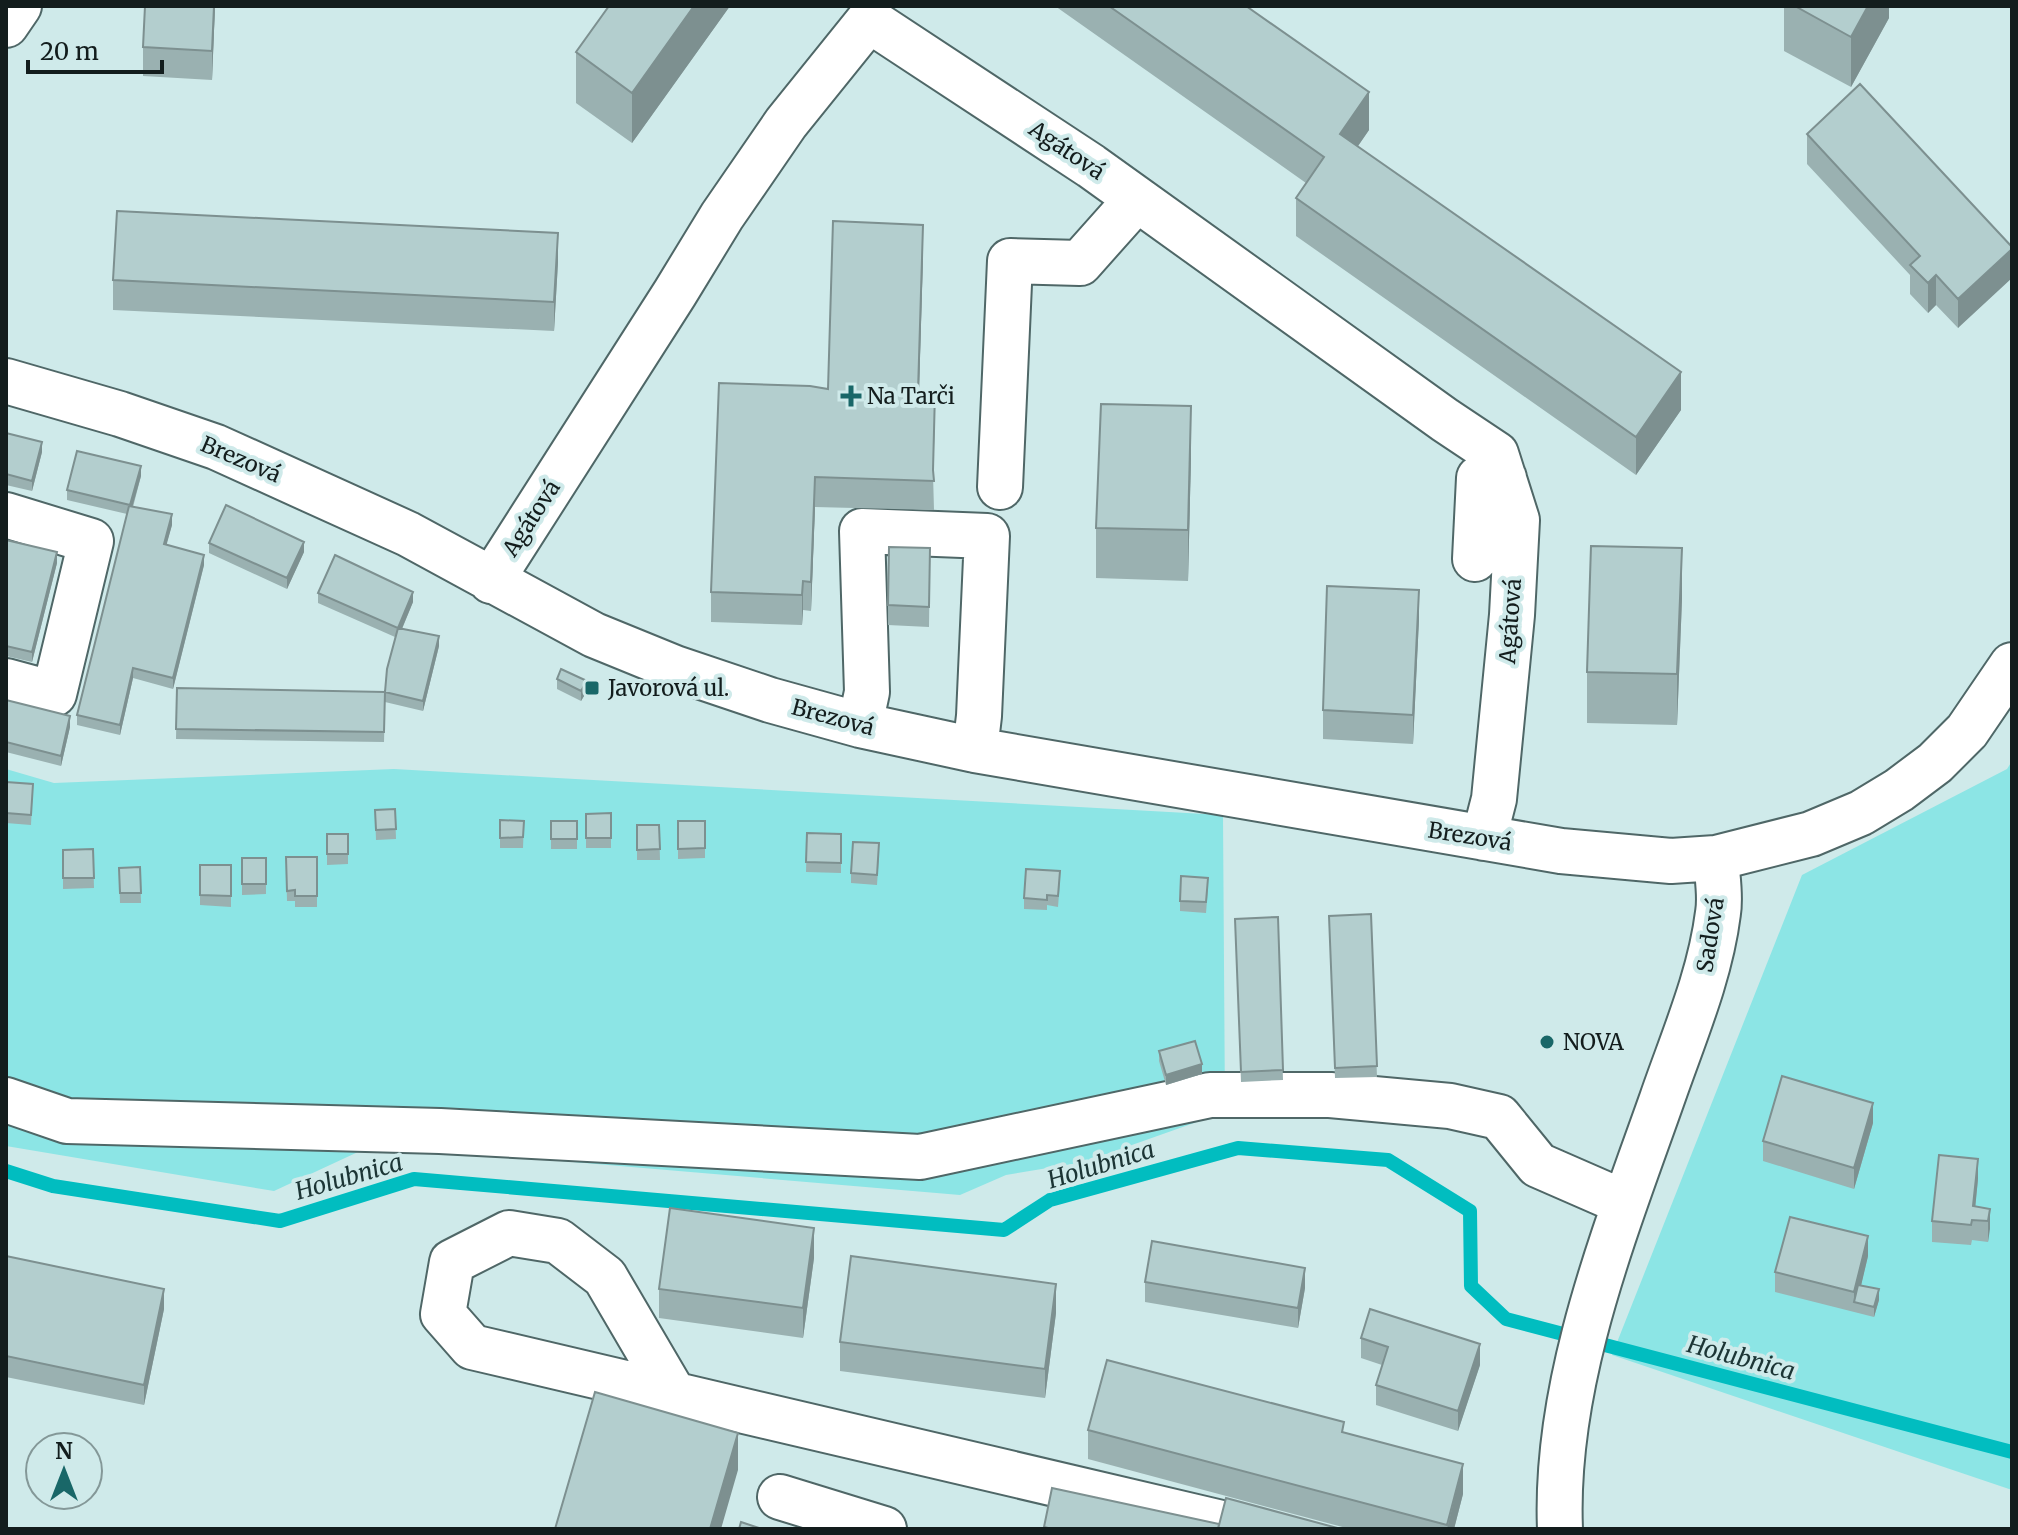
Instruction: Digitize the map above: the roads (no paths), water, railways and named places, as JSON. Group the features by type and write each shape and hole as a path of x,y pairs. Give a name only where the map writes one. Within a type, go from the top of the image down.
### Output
{"street":[{"path":"6,25 19,6"},
{"name":"Agátová","path":"491,581 754,169 786,123 874,13 1496,454 1517,520 1512,615 1494,799 1484,838"},
{"path":"1000,487 1010,261 1080,263 1137,199"},
{"name":"Brezová","path":"6,381 120,414 216,447 408,534 569,623 634,652 719,684 860,725 975,750 1561,851 1671,861 1716,858"},
{"path":"1475,559 1479,478 1504,478"},
{"path":"6,515 91,541 54,694 6,681"},
{"path":"860,725 867,692 862,531 987,536 975,750"},
{"path":"1716,858 1811,834 1861,813 1899,790 1935,763 1967,731 2012,665"},
{"name":"Sadová","path":"1560,1529 1563,1446 1590,1312 1625,1203 1702,987 1719,910 1716,858"},
{"path":"6,1100 67,1121 440,1131 920,1157 1210,1095 1330,1095 1450,1106 1499,1117 1538,1165 1625,1203"},
{"path":"673,1393 605,1277 558,1241 509,1233 452,1262 443,1314 472,1347 1247,1529"},
{"path":"780,1497 884,1529"}],"waterway":[{"name":"Holubnica","path":"6,1171 53,1186 280,1221 414,1179 1004,1230 1050,1200 1238,1148 1388,1160 1470,1211 1471,1286 1506,1319 2012,1452"}],"place":[{"name":"Na Tarči","path":"851,396"},
{"name":"Javorová ul.","path":"592,688"},
{"name":"NOVA","path":"1547,1042"}]}
